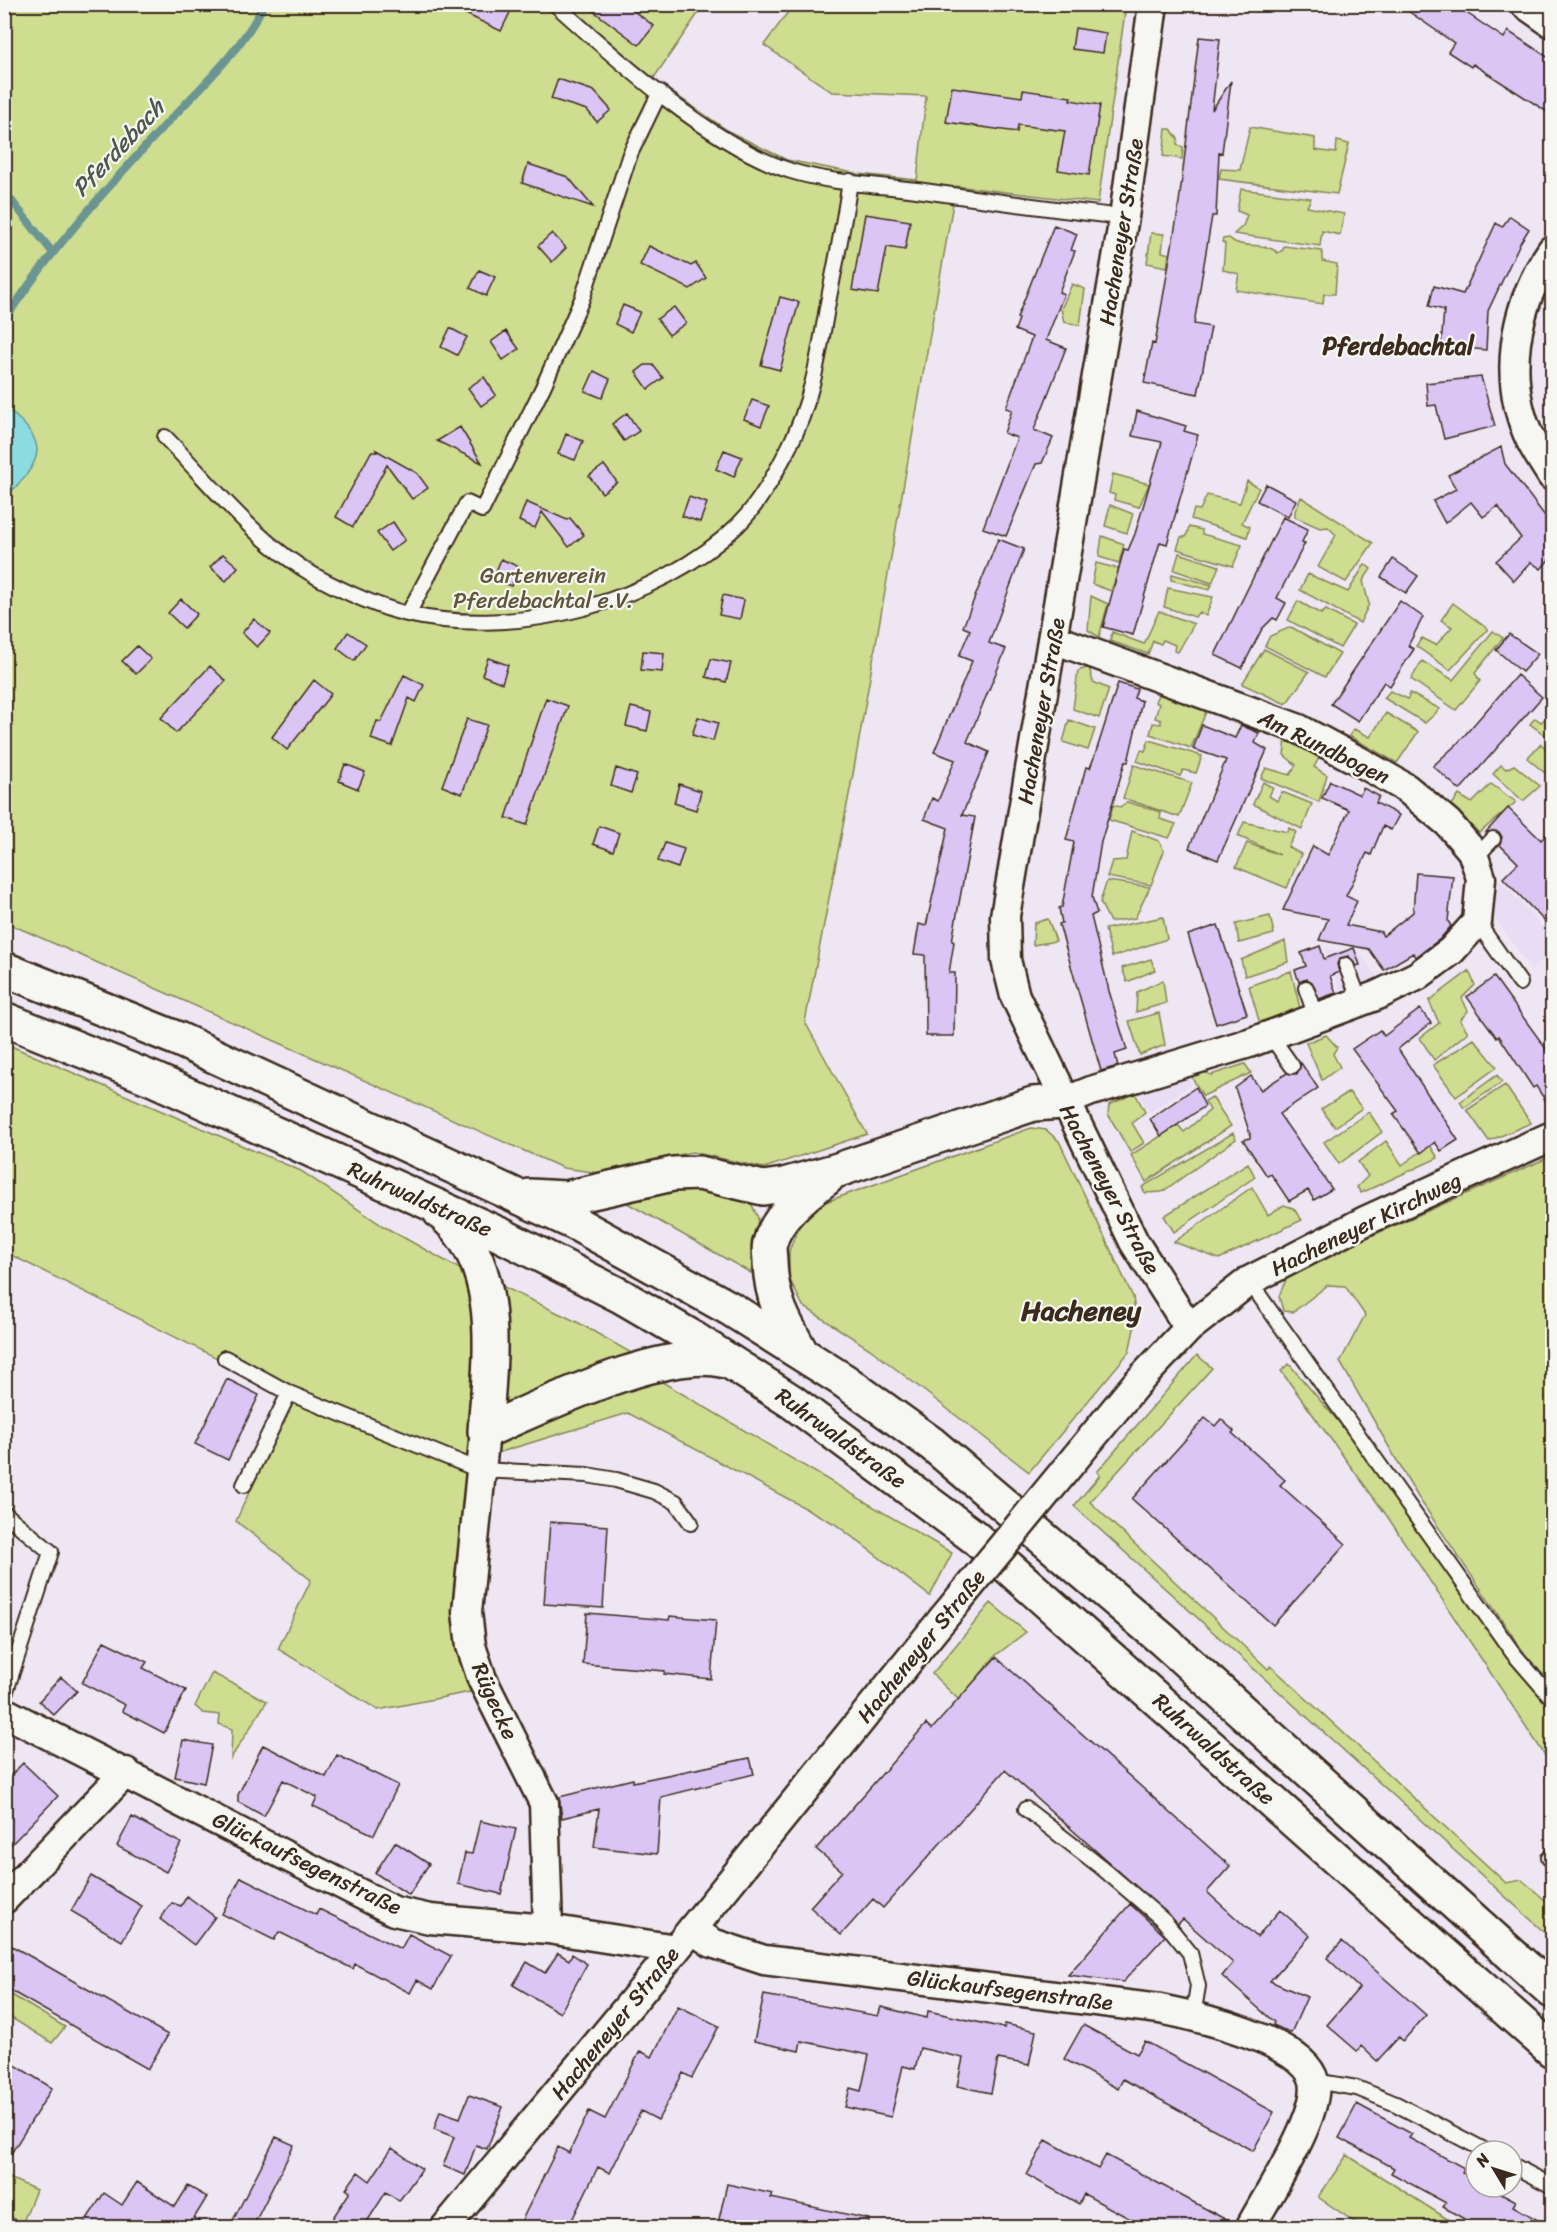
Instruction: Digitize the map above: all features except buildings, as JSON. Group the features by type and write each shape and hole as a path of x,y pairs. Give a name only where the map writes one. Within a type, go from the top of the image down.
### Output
{"highway":[{"name":"Ruhrwaldstraße","path":"4,969 178,1039 507,1190 639,1258 729,1308 803,1354 932,1444 1145,1625 1552,1991"},
{"name":"Ruhrwaldstraße","path":"4,1018 153,1079 427,1201 621,1296 732,1362 829,1427 973,1536 1552,2050"},
{"path":"507,1190 534,1198 566,1198 673,1174 699,1173 763,1188 838,1170 1033,1104 1064,1102"},
{"path":"803,1354 785,1325 772,1293 770,1243 785,1215 804,1194 838,1170"},
{"path":"427,1201 458,1228 483,1278 490,1341 484,1431 657,1363 705,1357 732,1362"}],"street":[{"name":"Hacheneyer Straße","path":"445,2228 684,1939 1136,1384 1189,1328 1134,1242 1064,1102 1015,996 1006,960 1005,916 1054,639 1124,217 1153,4"},
{"path":"1525,4 1552,23"},
{"path":"1552,250 1526,297 1514,342 1514,390 1531,441 1552,476"},
{"name":"Am Rundbogen","path":"1054,639 1299,729 1406,788 1448,823 1472,851 1484,849 1477,922"},
{"path":"1064,1102 1091,1091 1270,1035 1360,1001 1417,976 1451,951 1477,922"},
{"name":"Hacheneyer Kirchweg","path":"1189,1328 1249,1281 1367,1220 1552,1136"},
{"name":"Rügecke","path":"484,1431 467,1612 471,1646 482,1679 543,1803 548,1929"},
{"name":"Glückaufsegenstraße","path":"4,1712 126,1772 394,1911 430,1918 684,1939 712,1943 764,1960 1160,2009 1193,2016 1268,2042 1301,2060 1314,2081"},
{"path":"4,1899 126,1772"},
{"path":"1250,2228 1310,2116 1314,2081"}],"lane":[{"path":"555,4 606,50 696,121 741,148 791,171 850,182 1124,217"},
{"path":"408,614 467,503 482,510 543,387 582,299 630,154 660,92"},
{"path":"165,437 243,518 314,575 360,598 408,614 454,621 489,622 558,614 624,594 669,577 696,561 741,523 775,474 799,425 821,343 850,182"},
{"path":"1477,922 1520,983"},
{"path":"1346,965 1360,1001"},
{"path":"1306,987 1316,1017"},
{"path":"1270,1035 1292,1066"},
{"path":"1249,1281 1513,1653 1552,1698"},
{"path":"225,1358 289,1393 479,1470 587,1475 616,1480 654,1491 675,1502 691,1523"},
{"path":"244,1485 289,1393"},
{"path":"4,1513 51,1552 4,1697"},
{"path":"1026,1809 1155,1913 1184,1945 1190,1953 1197,1986 1193,2016"},
{"path":"1314,2081 1357,2088 1396,2104 1464,2140"},
{"path":"1524,2172 1552,2187"}],"shaded area":[{"path":"1500,880 1552,937 1552,952 1532,970 1495,919 1494,886"},
{"path":"1325,950 1357,950 1383,984 1343,997"},
{"path":"1186,1073 1192,1084 1150,1112 1136,1090"}],"green space":[{"name":"Gartenverein Pferdebachtal e.V.","path":"4,5 704,5 653,79 730,132 787,160 859,174 917,180 926,96 832,92 764,45 793,5 1126,5 1098,203 956,186 853,774 805,1022 867,1134 764,1168 692,1152 600,1173 563,1168 5,922"},
{"path":"1250,127 1315,138 1315,150 1336,153 1337,141 1349,144 1337,194 1219,179 1221,169 1240,170"},
{"path":"1166,129 1171,129 1178,139 1177,145 1183,147 1182,159 1163,156"},
{"path":"1241,189 1311,198 1307,207 1344,214 1340,235 1322,231 1320,246 1234,234 1243,226 1247,215 1237,211"},
{"path":"1151,233 1164,234 1162,252 1169,254 1167,267 1147,263"},
{"path":"1229,238 1241,244 1266,247 1278,253 1283,250 1284,246 1322,251 1322,261 1337,264 1335,294 1324,294 1323,304 1236,290 1239,274 1223,270 1225,244 1222,242 1223,239"},
{"path":"1072,284 1085,289 1080,325 1064,322 1061,309"},
{"path":"1113,474 1149,484 1139,507 1114,500 1115,495 1109,493"},
{"path":"1247,481 1259,488 1242,523 1250,527 1247,537 1191,519 1194,509 1200,510 1207,495 1240,503"},
{"path":"1301,497 1373,543 1346,582 1318,567 1336,535 1328,527 1320,528 1295,517"},
{"path":"1110,505 1133,514 1127,533 1105,526"},
{"path":"1189,527 1202,530 1202,534 1242,545 1233,566 1177,549 1181,537 1186,537"},
{"path":"1102,536 1124,544 1119,563 1099,557"},
{"path":"1179,553 1219,566 1212,583 1174,570"},
{"path":"1096,563 1119,569 1111,591 1092,584"},
{"path":"1365,564 1371,569 1363,581 1369,604 1360,623 1300,590 1308,574 1348,592"},
{"path":"1172,574 1212,585 1209,590 1171,580"},
{"path":"1168,588 1213,597 1206,616 1199,612 1195,617 1164,607"},
{"path":"1091,596 1108,604 1099,637 1088,630"},
{"path":"1298,601 1321,614 1326,610 1354,625 1340,648 1288,620"},
{"path":"1453,603 1488,629 1450,670 1416,646 1422,638 1436,645 1452,627 1441,620"},
{"path":"1159,611 1194,624 1178,652 1174,651 1175,645 1163,640 1161,644 1153,641 1148,654 1110,641 1112,632 1144,644"},
{"path":"1291,627 1340,654 1325,677 1265,646 1270,636"},
{"path":"1493,631 1503,638 1475,673 1480,681 1456,710 1411,679 1422,661 1453,680"},
{"path":"1264,649 1309,672 1286,704 1242,684"},
{"path":"1089,667 1093,682 1109,689 1099,718 1073,709 1078,671"},
{"path":"1160,690 1208,707 1191,748 1150,734 1153,723 1161,724 1161,720 1155,718 1159,704 1155,702"},
{"path":"1390,691 1408,699 1410,693 1440,709 1425,723 1384,698"},
{"path":"1386,713 1418,732 1397,763 1349,736 1354,729 1370,737"},
{"path":"1552,713 1552,740 1530,724 1535,718 1541,722"},
{"path":"1069,720 1095,729 1088,750 1063,742"},
{"path":"1286,739 1320,756 1314,767 1327,775 1319,802 1261,778 1266,768 1290,775 1296,765 1284,755"},
{"path":"1149,740 1202,756 1196,773 1183,770 1180,776 1137,761 1141,750 1145,751"},
{"path":"1541,744 1552,754 1552,779 1527,758"},
{"path":"1134,765 1192,783 1179,817 1123,798"},
{"path":"1501,765 1506,769 1514,765 1540,786 1523,801 1493,774"},
{"path":"1263,782 1273,788 1269,796 1277,801 1282,792 1312,804 1302,829 1253,804"},
{"path":"1491,784 1516,802 1479,833 1451,806 1459,795 1472,803"},
{"path":"1127,802 1161,812 1160,819 1176,824 1169,838 1109,820 1113,805 1120,807"},
{"path":"1244,822 1287,832 1289,828 1296,832 1288,847 1301,854 1287,888 1236,867 1247,843 1280,855 1238,836"},
{"path":"1132,831 1159,841 1164,851 1151,885 1107,877 1112,861 1126,860"},
{"path":"1107,881 1150,887 1135,918 1110,922 1100,902"},
{"path":"1270,916 1274,934 1239,943 1236,924"},
{"path":"1163,917 1167,939 1112,957 1105,929"},
{"path":"1048,919 1056,941 1033,945 1034,923"},
{"path":"1285,941 1288,962 1245,976 1241,960"},
{"path":"1151,959 1155,970 1127,982 1122,968"},
{"path":"1291,971 1300,1008 1260,1024 1249,986"},
{"path":"1469,971 1475,985 1462,998 1468,1011 1460,1020 1468,1032 1434,1060 1420,1038 1439,1023 1429,1001"},
{"path":"1163,980 1166,1003 1136,1012 1137,992"},
{"path":"1159,1013 1165,1045 1140,1055 1129,1021"},
{"path":"1326,1035 1337,1047 1333,1054 1340,1067 1322,1080 1306,1043"},
{"path":"1474,1039 1497,1067 1456,1097 1433,1065"},
{"path":"4,1043 301,1171 383,1226 501,1292 502,1286 577,1322 642,1359 630,1363 952,1553 930,1596 835,1524 628,1413 494,1454 475,1691 378,1710 278,1649 311,1580 236,1521 293,1396 5,1252"},
{"path":"1245,1064 1251,1073 1203,1096 1191,1076 1203,1072 1211,1075"},
{"path":"1497,1075 1502,1082 1464,1108 1460,1102"},
{"path":"1505,1085 1531,1123 1489,1141 1467,1110"},
{"path":"1349,1092 1362,1108 1335,1127 1321,1109"},
{"path":"1135,1093 1145,1112 1132,1123 1144,1143 1130,1152 1108,1114 1109,1105"},
{"path":"1212,1097 1231,1126 1146,1182 1131,1155 1178,1125 1184,1132 1210,1110 1205,1101"},
{"path":"1369,1112 1382,1132 1339,1164 1324,1142"},
{"path":"1031,1128 1046,1130 1059,1141 1133,1297 1136,1320 1129,1352 1029,1472 870,1349 803,1306 789,1278 789,1251 800,1223 820,1204"},
{"path":"1233,1133 1236,1139 1162,1192 1145,1193 1142,1187"},
{"path":"1386,1141 1402,1165 1430,1145 1438,1158 1361,1193 1357,1187 1368,1176 1358,1162"},
{"path":"1552,1156 1552,1689 1542,1679 1418,1497 1340,1362 1365,1315 1345,1286 1328,1285 1293,1312 1283,1311 1279,1296 1287,1278 1330,1254"},
{"path":"1248,1163 1255,1177 1174,1232 1164,1216"},
{"path":"686,1181 722,1190 751,1203 758,1218 751,1273 620,1199"},
{"path":"1252,1187 1268,1215 1284,1205 1293,1208 1302,1220 1219,1259 1174,1242"},
{"path":"1197,1355 1212,1368 1090,1502 1268,1669 1271,1666 1506,1883 1522,1880 1552,1906 1552,1939 1074,1506 1100,1475 1097,1472"},
{"path":"1289,1364 1348,1433 1552,1712 1552,1766 1387,1516 1281,1371"},
{"path":"991,1603 1026,1632 995,1656 959,1700 932,1674"},
{"path":"212,1673 267,1701 231,1758 232,1729 219,1724 220,1715 203,1713 195,1706"},
{"path":"5,1991 65,2027 52,2043 5,2014"},
{"path":"1347,2155 1452,2222 1448,2227 1362,2227 1318,2197"},
{"path":"5,2176 36,2190 22,2224 5,2212"}],"water":[{"path":"5,407 30,431 37,452 28,473 5,498"}],"waterway":[{"name":"Pferdebach","path":"4,321 22,294 81,219 232,53 264,4"},
{"path":"4,191 53,253"}],"district":[{"name":"Pferdebachtal","path":"1398,346"},
{"name":"Hacheney","path":"1081,1310"}]}
